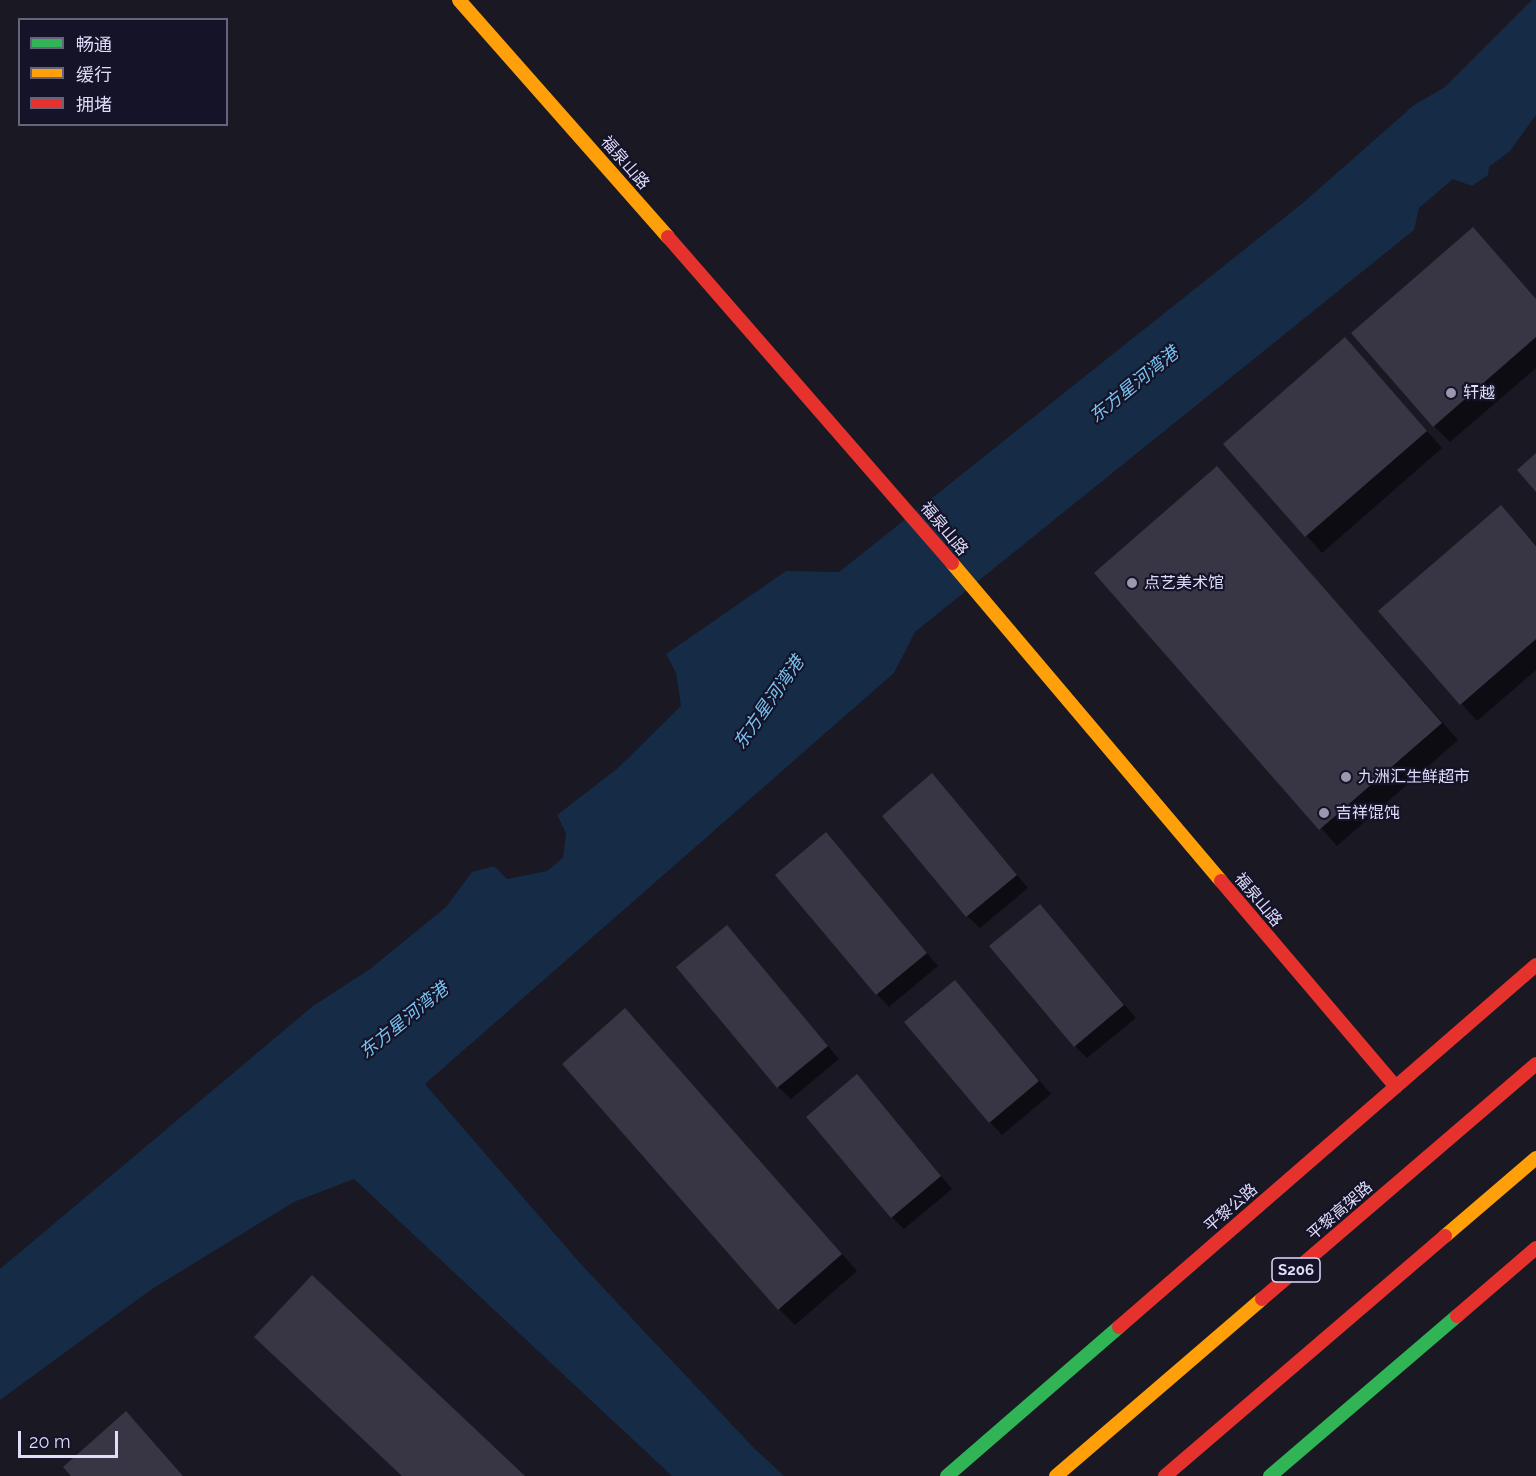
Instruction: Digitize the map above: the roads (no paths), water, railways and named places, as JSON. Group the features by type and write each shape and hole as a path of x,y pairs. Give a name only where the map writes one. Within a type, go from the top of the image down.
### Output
{"main road":[{"name":"福泉山路","path":"459,0 882,481 1396,1087"},
{"name":"平黎公路","path":"947,1476 1536,965"},
{"name":"平黎高架路","path":"1056,1476 1536,1064"},
{"path":"1165,1476 1536,1158"},
{"path":"1270,1476 1536,1248"}],"water":[{"name":"东方星河湾港","path":"1532,0 1536,0 1536,115 1510,151 1489,167 1488,175 1472,186 1453,179 1419,208 1414,230 915,632 894,673 425,1084 579,1262 753,1447 784,1476 672,1476 354,1179 294,1202 152,1289 0,1400 0,1269 313,1006 370,969 446,907 472,872 494,866 507,879 547,871 563,858 566,833 557,815 618,768 681,706 676,673 666,654 786,571 839,572 1304,202 1414,105 1445,87"}],"place":[{"name":"轩越","path":"1451,393"},
{"name":"点艺美术馆","path":"1132,583"},
{"name":"九洲汇生鲜超市","path":"1346,777"},
{"name":"吉祥馄饨","path":"1324,813"}]}
